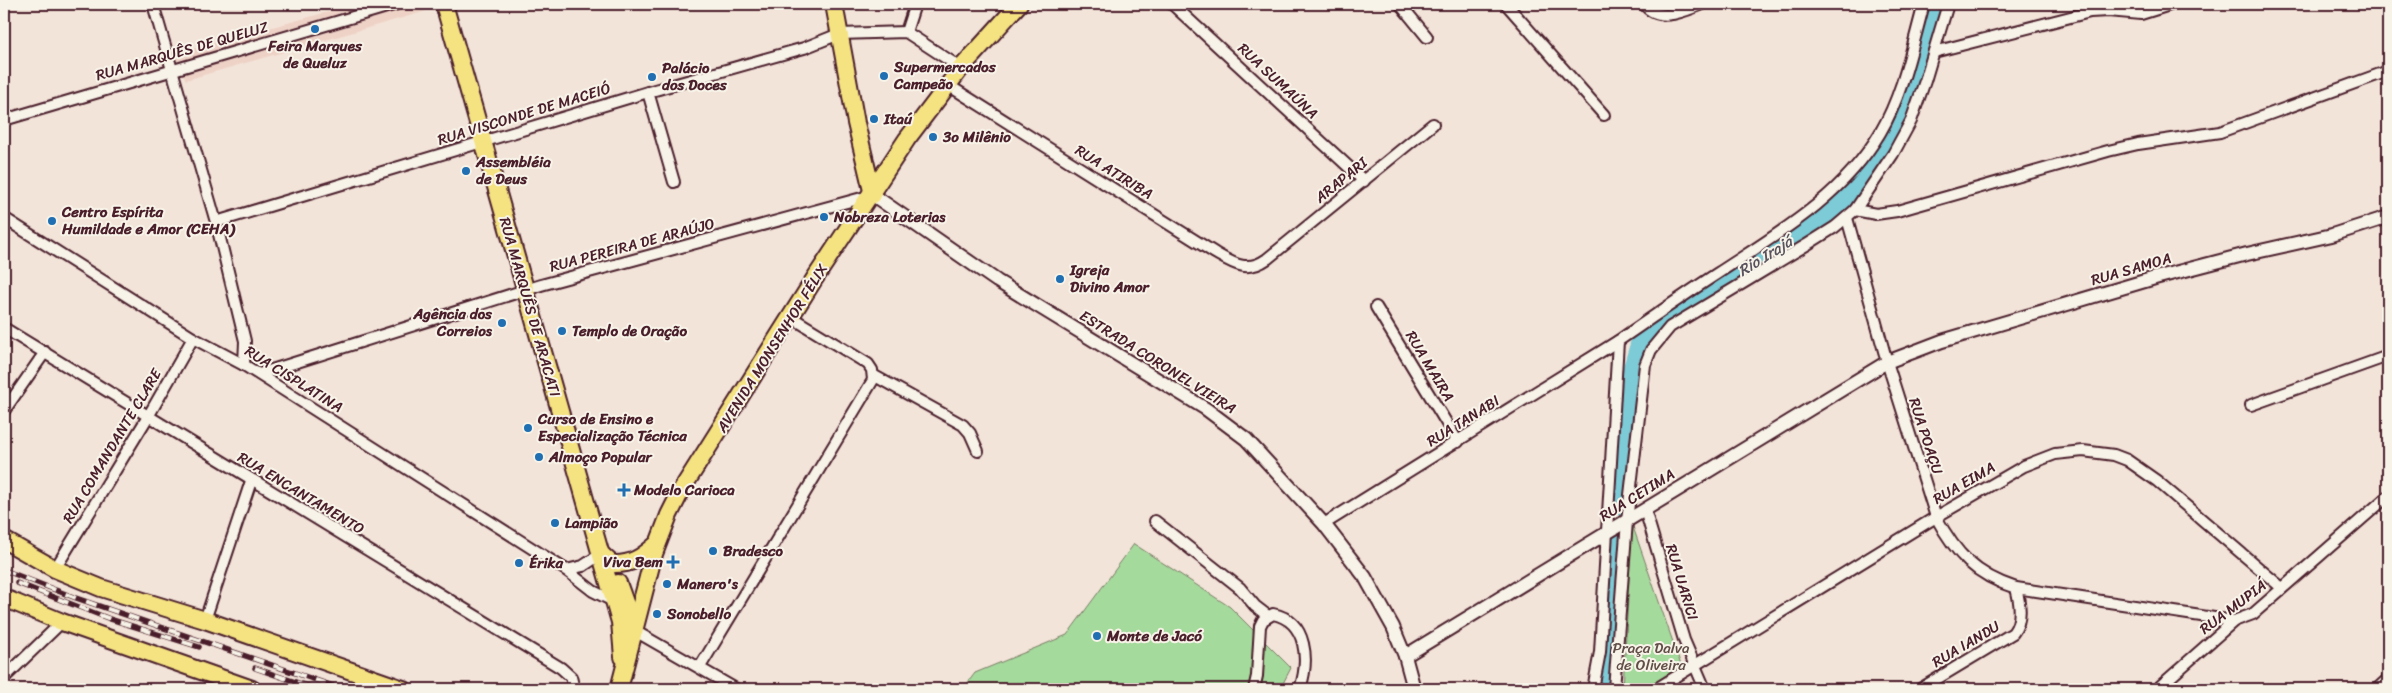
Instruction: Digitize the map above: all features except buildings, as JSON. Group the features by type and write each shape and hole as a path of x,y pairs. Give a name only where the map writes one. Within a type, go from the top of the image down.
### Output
{"main road":[{"name":"RUA MARQUÊS DE ARACATI","path":"444,4 525,290 606,559 613,601 622,631 619,683"},
{"path":"834,4 856,123 872,195"},
{"name":"AVENIDA MONSENHOR FÉLIX","path":"619,683 657,544 682,490 791,316 908,139 961,68 1019,4"},
{"path":"4,540 55,569 101,588 205,620 403,689"},
{"path":"606,559 628,564 638,560 657,544"},
{"path":"606,559 635,630"},
{"path":"4,598 62,622 252,689"}],"street":[{"path":"153,4 216,222 245,341 244,365"},
{"name":"RUA MARQUÊS DE QUELUZ","path":"4,120 171,69 397,4"},
{"path":"906,32 916,4"},
{"name":"RUA SUMAÚNA","path":"1172,4 1364,180"},
{"path":"1400,4 1427,37"},
{"path":"1506,4 1604,114"},
{"path":"1645,6 1655,14 1668,15 1703,4"},
{"name":"RUA TANABI","path":"1324,524 1618,341 1789,227 1829,196 1854,168 1879,133 1896,98 1924,4"},
{"path":"1614,689 1627,521 1646,365 1651,350 1660,336 1686,316 1808,244 1847,218 1855,210 1893,154 1911,121 1948,4"},
{"path":"1934,52 2090,12 2108,11 2141,14 2172,4"},
{"path":"839,34 906,32 961,68"},
{"name":"RUA VISCONDE DE MACEIÓ","path":"216,222 648,92 804,48 839,34"},
{"path":"1855,210 1876,214 1897,211 2108,151 2220,132 2388,71"},
{"name":"RUA ATIRIBA","path":"948,85 1230,262 1244,267 1258,265 1267,259"},
{"path":"648,92 674,182"},
{"name":"ARAPARI","path":"1267,259 1433,124"},
{"name":"RUA PEREIRA DE ARAÚJO","path":"259,374 525,290 872,195"},
{"name":"ESTRADA CORONEL VIEIRA","path":"872,195 997,281 1227,423 1264,457 1324,524 1365,576 1389,619 1405,656 1414,689"},
{"name":"RUA SAMOA","path":"1887,362 1942,341 2155,278 2332,235 2388,217"},
{"name":"RUA CISPLATINA","path":"4,218 193,338 259,374 566,570 593,591 613,601"},
{"name":"RUA POAÇU","path":"1847,218 1887,362 1936,516 1948,538 1972,566 1994,580 2016,588 2234,621"},
{"name":"RUA MAIRA","path":"1376,306 1458,442"},
{"path":"791,316 868,364 873,374 963,425 970,433 978,451"},
{"name":"RUA ENCANTAMENTO","path":"4,328 561,668 572,678 574,689"},
{"name":"RUA COMANDANTE CLARE","path":"55,569 149,416 193,338"},
{"path":"1593,689 1600,652 1618,341"},
{"path":"4,411 45,352"},
{"path":"2251,405 2388,356"},
{"name":"RUA CETIMA","path":"1405,656 1887,362"},
{"path":"700,667 782,527 871,384 873,374"},
{"name":"RUA EIMA","path":"1656,689 1936,516 2009,474 2047,456 2083,451 2114,455 2128,460 2157,481 2282,588"},
{"path":"205,620 252,481"},
{"name":"RUA MUPIÁ","path":"2157,689 2234,621 2253,614 2388,496"},
{"name":"RUA UARICI","path":"1645,510 1673,609 1694,667 1705,689"},
{"path":"1155,521 1240,588 1255,606 1268,616"},
{"path":"566,570 606,559"},
{"name":"RUA IANDU","path":"1920,689 2013,633 2019,614 2016,588"},
{"path":"1254,689 1257,676 1258,632 1263,620 1273,614 1288,620 1302,636 1305,662 1300,689"},
{"path":"4,678 62,622"},
{"path":"635,630 736,689"},
{"path":"2377,689 2388,679"}],"shaded area":[{"name":"Feira Marques de Queluz","path":"357,4 451,4 186,80 174,54"}],"green space":[{"name":"Praça Dalva de Oliveira","path":"1632,524 1682,668 1645,689 1623,689"},
{"path":"1134,544 1230,607 1291,668 1280,689 963,689 975,673 1067,635"}],"waterway":[{"name":"Rio Irajá","path":"1616,505 1626,408 1633,370 1642,340 1658,322 1784,245 1839,206 1877,163 1904,118 1936,4"},
{"name":"Rio Irajá","path":"1602,689 1606,677 1615,535"}],"railway":[{"path":"4,570 76,598 342,689"},
{"path":"17,583 110,619 199,647"},
{"path":"255,668 316,689"}],"place":[{"name":"Feira Marques de Queluz","path":"315,29"},
{"name":"Supermercados Campeão","path":"884,76"},
{"name":"Palácio dos Doces","path":"652,77"},
{"name":"Itaú","path":"874,119"},
{"name":"3o Milênio","path":"933,137"},
{"name":"Assembléia de Deus","path":"466,171"},
{"name":"Nobreza Loterias","path":"824,217"},
{"name":"Centro Espírita Humildade e Amor (CEHA)","path":"52,221"},
{"name":"Igreja Divino Amor","path":"1060,279"},
{"name":"Agência dos Correios","path":"502,323"},
{"name":"Templo de Oração","path":"562,331"},
{"name":"Curso de Ensino e Especialização Técnica","path":"528,428"},
{"name":"Almoço Popular","path":"539,457"},
{"name":"Modelo Carioca","path":"624,490"},
{"name":"Lampião","path":"555,523"},
{"name":"Bradesco","path":"713,551"},
{"name":"Viva Bem","path":"673,562"},
{"name":"Érika","path":"519,563"},
{"name":"Manero's","path":"667,584"},
{"name":"Sonobello","path":"657,614"},
{"name":"Monte de Jacó","path":"1097,636"}]}
